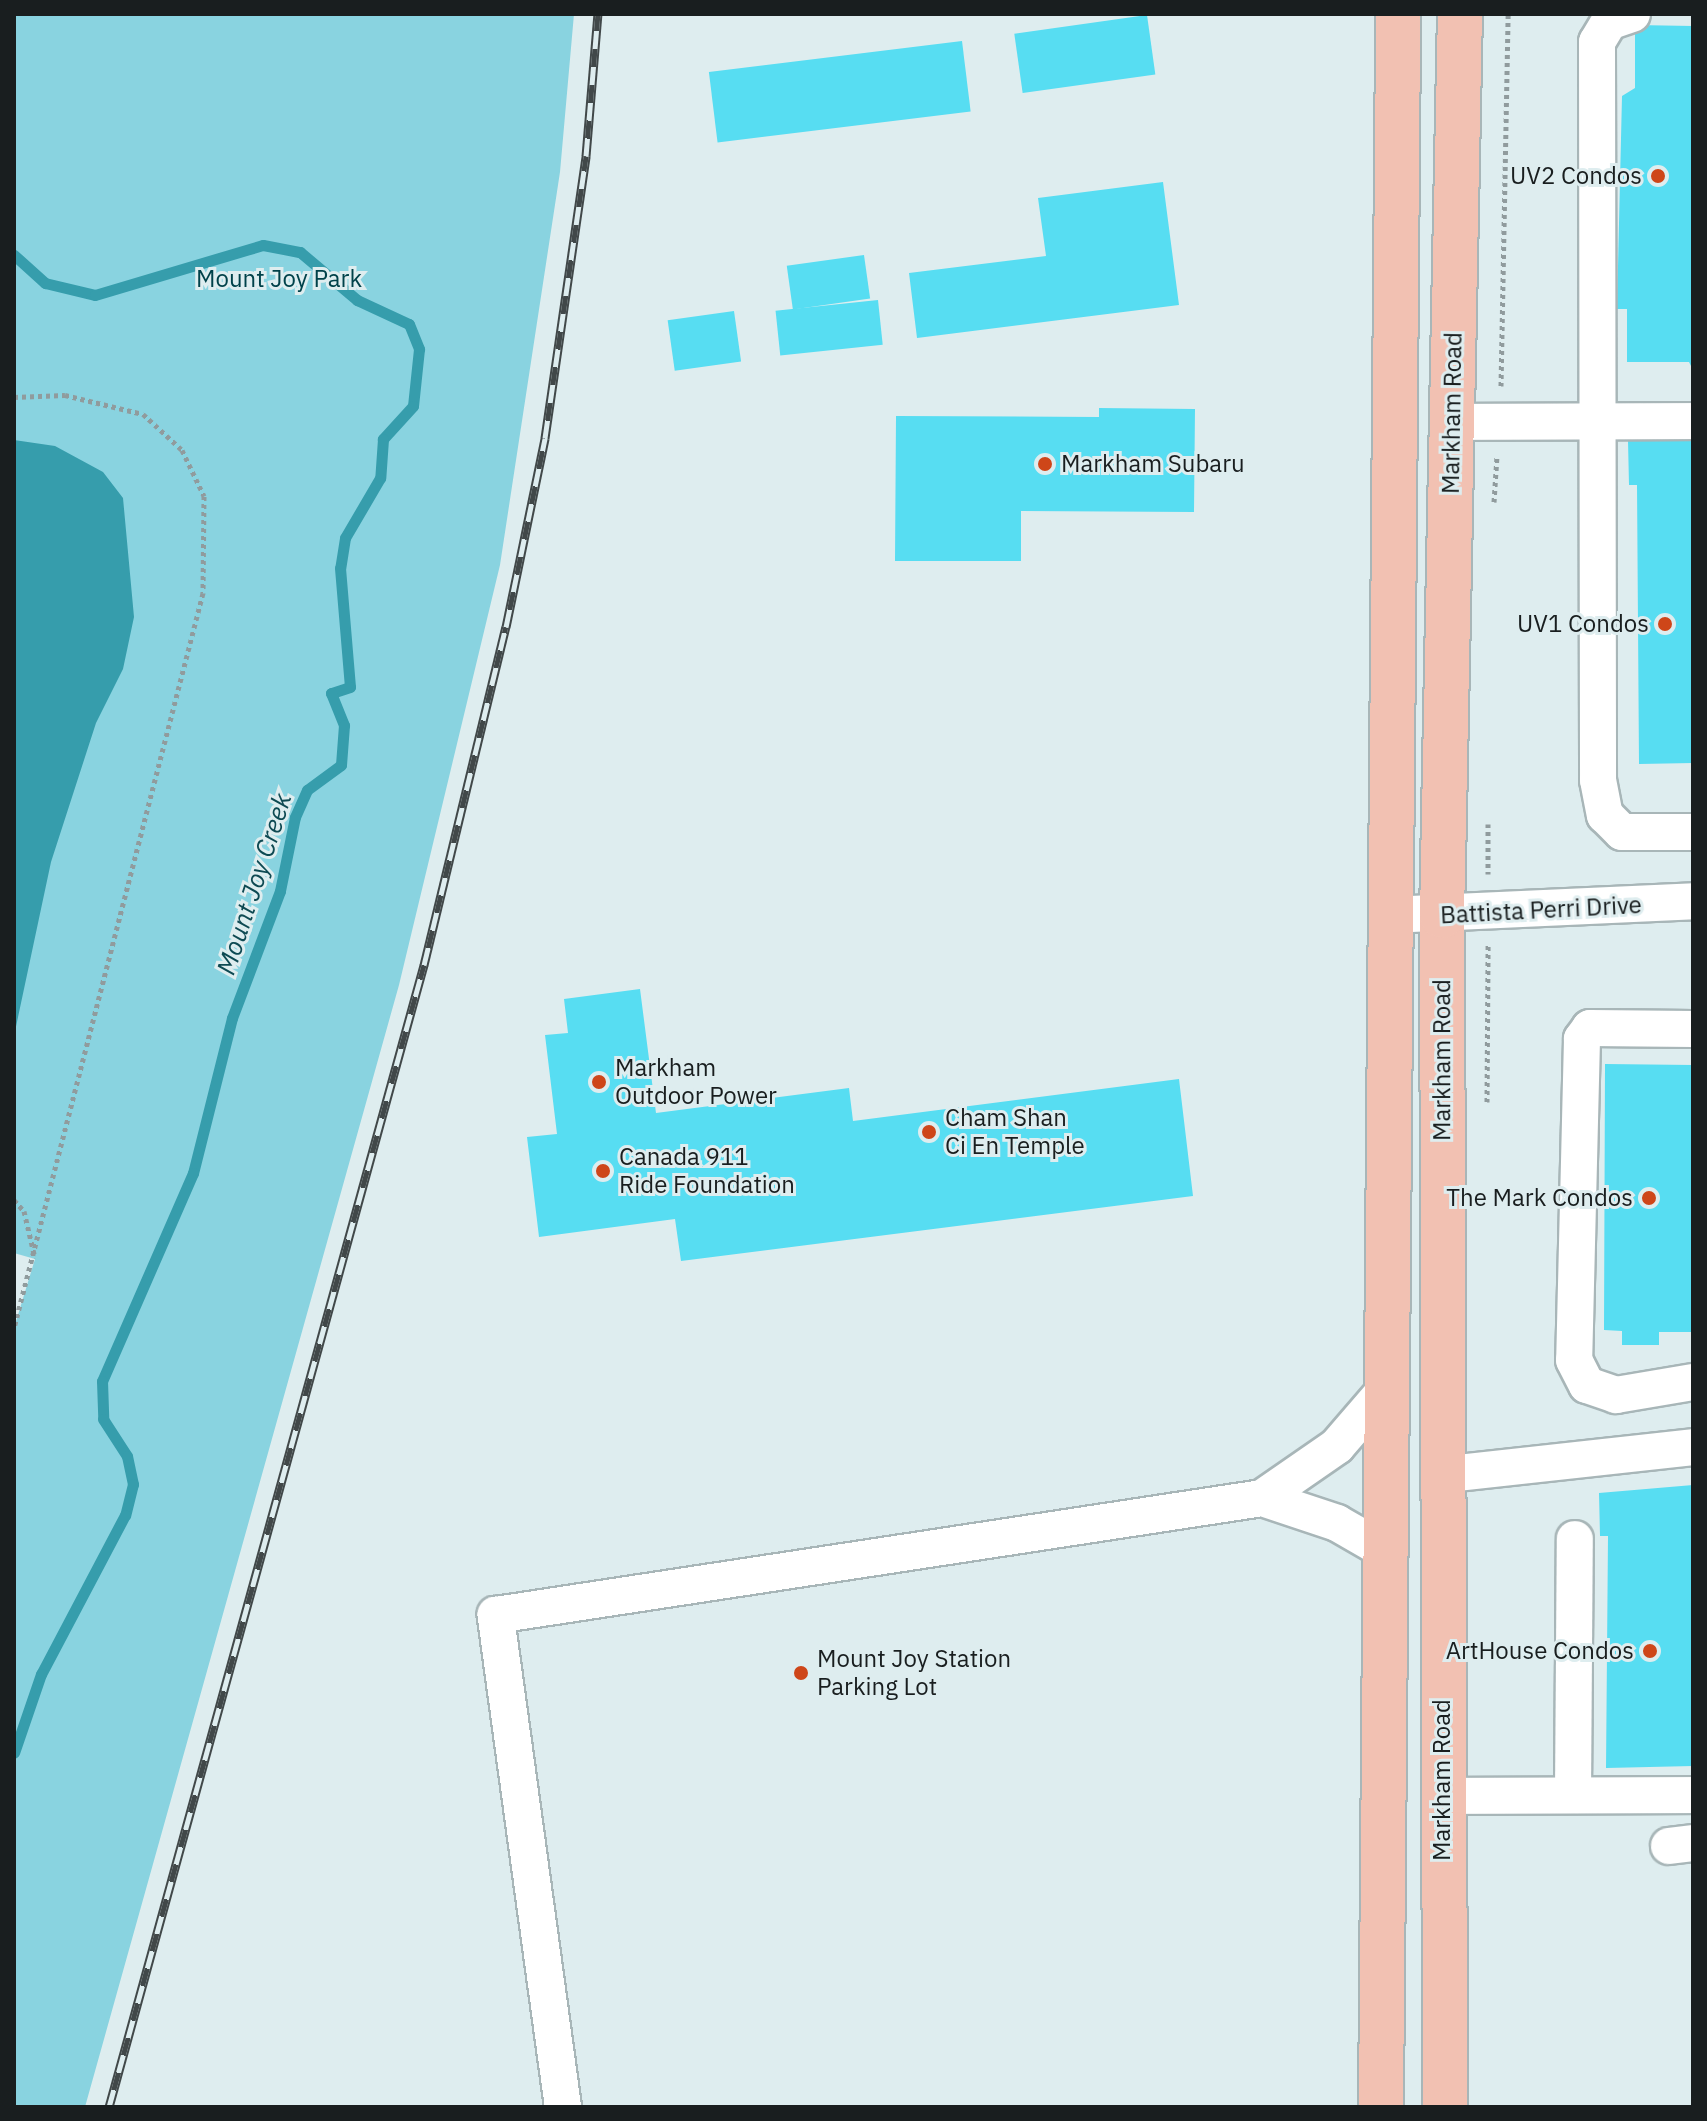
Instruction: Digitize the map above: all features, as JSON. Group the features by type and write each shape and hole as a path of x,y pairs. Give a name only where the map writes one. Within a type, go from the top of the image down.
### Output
{"main road":[{"path":"1381,2107 1398,14"},
{"name":"Markham Road","path":"1445,2107 1440,1475 1442,916 1460,14"}],"street":[{"path":"1632,14 1609,22 1597,42 1600,799 1622,832 1693,832"},
{"path":"1452,422 1598,424 1693,421"},
{"name":"Battista Perri Drive","path":"1390,915 1442,916 1693,901"},
{"path":"1693,1029 1590,1028 1582,1039 1574,1360 1587,1385 1616,1395 1693,1382"},
{"path":"563,2107 496,1615 1262,1498 1337,1446 1386,1389"},
{"path":"1440,1475 1693,1447"},
{"path":"1262,1498 1337,1523 1384,1550"},
{"path":"1573,1795 1575,1539"},
{"path":"1442,1796 1693,1795"}],"path":[{"path":"1501,390 1508,14"},
{"path":"14,397 65,395 143,414 182,450 204,496 203,593 35,1259 14,1328"},
{"path":"14,1200 24,1211 35,1259"}],"green space":[{"name":"Mount Joy Park","path":"14,14 574,14 560,172 500,565 399,985 85,2107 14,2107 14,1328 35,1259 14,1253"}],"shaded area":[{"path":"14,440 55,446 103,472 123,498 134,617 123,669 96,723 51,862 14,1036"}],"building":[{"path":"1147,15 1155,74 1023,93 1014,34"},
{"name":"UV2 Condos","path":"1635,25 1693,26 1693,370 1689,362 1627,362 1627,309 1617,309 1622,96 1635,88"},
{"path":"962,41 971,111 718,143 709,72"},
{"path":"1163,182 1179,305 917,338 909,273 1046,256 1038,198"},
{"path":"864,255 870,299 793,309 787,266"},
{"path":"878,300 883,345 780,356 776,311"},
{"path":"734,311 741,362 675,371 668,320"},
{"name":"Markham Subaru","path":"1099,408 1195,409 1194,512 1021,511 1021,561 895,561 896,416 1099,417"},
{"name":"UV1 Condos","path":"1686,435 1693,435 1693,763 1639,764 1637,485 1629,485 1628,441 1686,441"},
{"path":"640,989 656,1113 849,1088 853,1121 1179,1079 1193,1196 681,1261 675,1219 539,1237 527,1137 557,1134 545,1035 568,1033 564,999"},
{"name":"The Mark Condos","path":"1605,1064 1693,1065 1693,1332 1659,1332 1659,1345 1622,1345 1622,1331 1604,1330"},
{"name":"ArtHouse Condos","path":"1693,1485 1693,1766 1606,1768 1608,1536 1600,1536 1599,1493"}],"waterway":[{"name":"Mount Joy Creek","path":"14,255 45,283 95,295 263,245 300,252 357,300 409,324 419,349 413,406 383,439 380,478 345,538 340,568 350,687 331,693 344,725 341,765 307,790 295,817 280,891 232,1018 193,1173 102,1381 103,1419 127,1456 133,1484 125,1515 41,1674 14,1753"}],"railway":[{"path":"109,2107 424,965 506,627 545,438 586,156 598,14"}],"place":[{"name":"UV2 Condos","path":"1658,176"},
{"name":"Markham Subaru","path":"1045,464"},
{"name":"UV1 Condos","path":"1665,624"},
{"name":"Markham Outdoor Power","path":"599,1082"},
{"name":"Cham Shan Ci En Temple","path":"929,1132"},
{"name":"Canada 911 Ride Foundation","path":"603,1171"},
{"name":"The Mark Condos","path":"1649,1198"},
{"name":"ArtHouse Condos","path":"1650,1651"},
{"name":"Mount Joy Station Parking Lot","path":"801,1673"}]}
